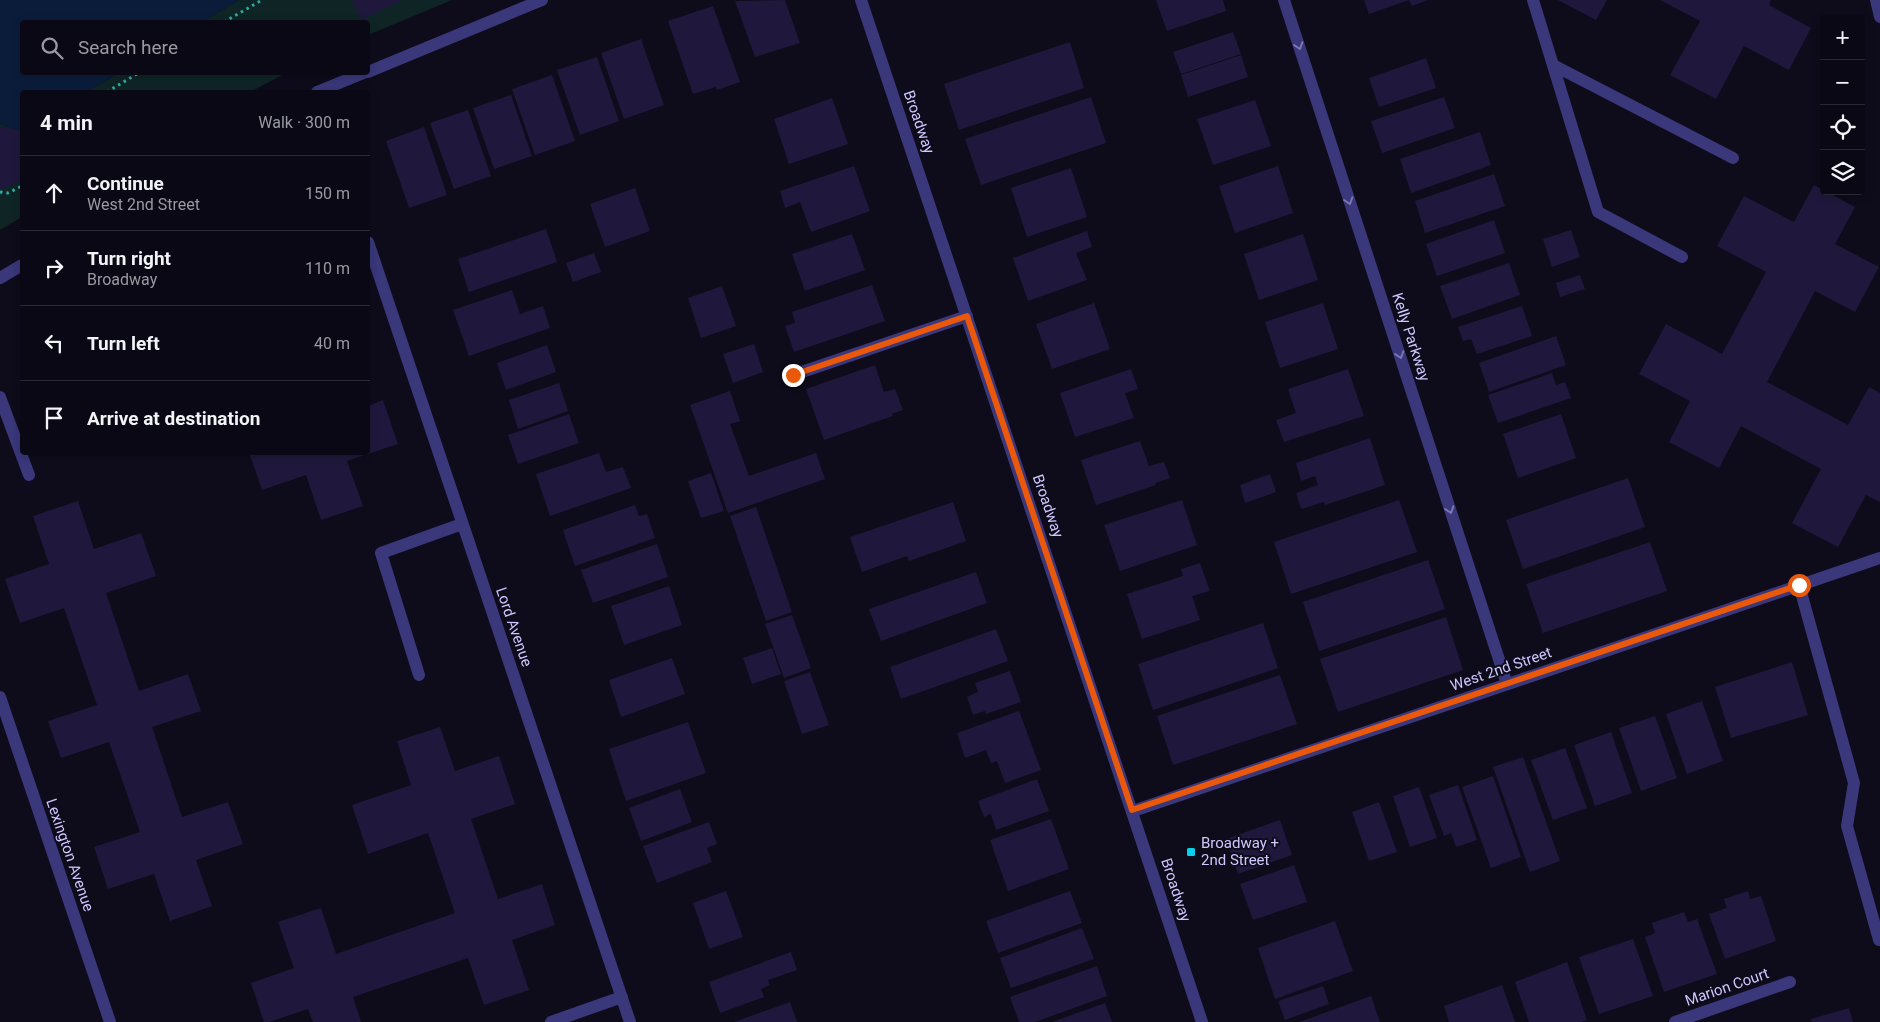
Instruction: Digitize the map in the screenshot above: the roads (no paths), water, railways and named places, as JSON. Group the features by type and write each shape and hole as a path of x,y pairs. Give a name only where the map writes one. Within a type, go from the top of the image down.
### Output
{"street":[{"path":"370,71 542,0"},
{"name":"Broadway","path":"861,0 1202,1022"},
{"name":"Kelly Parkway","path":"1284,0 1507,684"},
{"path":"1533,0 1598,212 1682,257"},
{"path":"1876,0 1880,17"},
{"path":"1553,65 1734,158"},
{"path":"323,90 360,75"},
{"name":"Lord Avenue","path":"370,248 630,1022"},
{"path":"0,278 20,266"},
{"path":"793,375 967,316"},
{"path":"0,397 20,451"},
{"path":"22,455 29,475"},
{"path":"419,675 381,553 462,524"},
{"name":"West 2nd Street","path":"1132,810 1880,558"},
{"path":"1799,585 1854,783 1847,826 1880,940"},
{"name":"Lexington Avenue","path":"0,697 110,1022"},
{"name":"Marion Court","path":"1675,1022 1790,982"},
{"path":"550,1022 622,997"}],"water":[{"path":"0,0 239,0 205,20 20,20 20,75 116,75 89,90 20,90 20,132 0,124"}],"place":[{"name":"Broadway + 2nd Street","path":"1191,852"}]}
